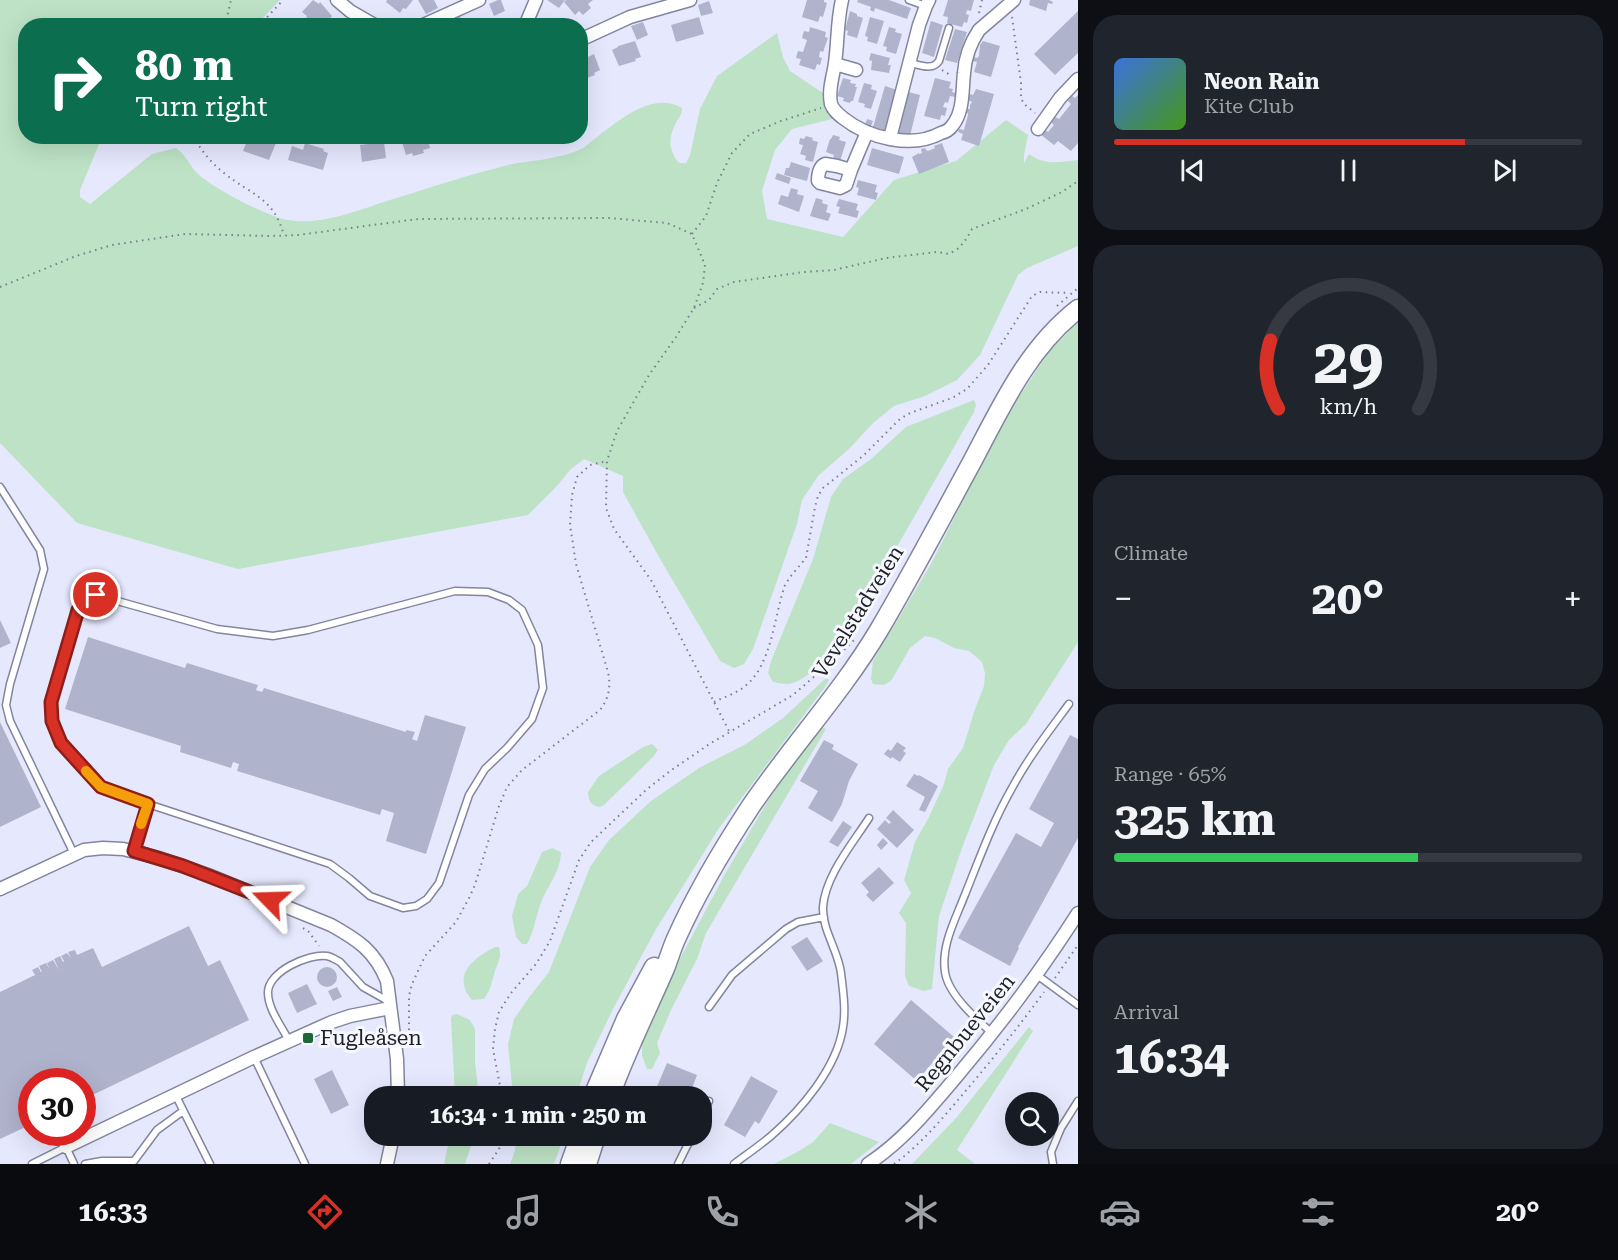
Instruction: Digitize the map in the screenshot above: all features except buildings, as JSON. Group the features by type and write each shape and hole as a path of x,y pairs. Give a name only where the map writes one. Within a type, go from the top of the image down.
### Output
{"main road":[{"name":"Vevelstadveien","path":"614,1086 675,940 705,883 752,805 844,681 877,632 1016,381 1029,360 1061,323 1075,301"},
{"name":"Vevelstadveien","path":"597,1086 635,999 655,965 675,940"},
{"path":"570,1164 576,1146"},
{"path":"587,1164 593,1146"}],"street":[{"path":"338,0 362,18"},
{"path":"439,18 479,0"},
{"path":"528,18 536,0"},
{"path":"588,36 630,17 690,0"},
{"path":"842,0 838,16 838,40 830,89 831,104 855,127 902,141 933,138 952,126 958,114 967,57 975,36 1012,2"},
{"path":"890,138 927,3"},
{"path":"835,64 856,70"},
{"path":"1039,123 1078,78"},
{"path":"851,170 867,132"},
{"path":"0,889 84,850 102,848 134,851 208,875 349,935 374,956 387,981 398,1068 398,1086"},
{"name":"Regnbueveien","path":"868,1164 904,1136 947,1088 1038,975 1078,913"},
{"path":"66,1147 332,1022 390,1005"},
{"path":"387,1164 391,1146"}],"lane":[{"path":"909,0 927,3"},
{"path":"910,63 935,66 939,62 949,28"},
{"path":"0,487 40,550 44,569 9,684 6,705 10,722 74,854"},
{"path":"455,591 488,592 509,600 522,610 538,645 543,688 532,719 485,769 469,795 439,883 427,899 416,906 403,908 370,896 330,864 148,804 101,787 61,743 52,721 51,702 78,610 88,599 96,595 217,629 273,636 308,630 455,591"},
{"path":"992,1034 956,995 945,974 944,955 950,933 991,827 1013,786 1069,704"},
{"path":"134,851 148,804"},
{"path":"734,1164 787,1121 819,1082 833,1060 843,1028 843,992 840,968 824,917 823,906 833,875 869,818"},
{"path":"709,1007 732,975 786,929 804,921 824,917"},
{"path":"290,1041 267,995 271,981 282,970 307,959 326,956 340,962 363,987 390,1005"},
{"path":"1038,975 1078,1005"},
{"path":"254,1057 304,1164"},
{"path":"176,1096 210,1164"},
{"path":"1053,1164 1051,1152 1061,1128 1078,1101"},
{"path":"85,1164 102,1161 134,1163 157,1130 183,1110"},
{"path":"678,1164 687,1146"},
{"path":"32,1164 66,1147 74,1164"}],"path":[{"path":"227,18 231,0"},
{"path":"266,18 283,0"},
{"path":"1012,2 1021,98 1039,123"},
{"path":"935,66 963,80"},
{"path":"692,234 706,216 717,183 732,153 750,134 831,104"},
{"path":"198,144 220,170 268,204 279,219 284,236"},
{"path":"694,308 709,300 717,289 734,282 834,270 886,258 937,252 949,254 959,248 972,229 1026,209 1062,192 1078,181"},
{"path":"0,287 76,256 112,245 185,234 284,236 400,221 457,218 609,218 667,224 692,234 705,265 703,283 694,308 649,375 617,431 607,461 606,508 614,529 651,580 729,731"},
{"path":"714,702 746,686 760,667 771,643 785,585 806,558 815,507 823,488 864,455 900,419 910,413 944,402 968,389 981,374 1032,296 1040,292 1075,301"},
{"path":"410,1056 408,1019 412,984 425,956 456,922 469,898 507,787 522,770 595,714 605,704 608,696 610,682 608,672 576,564 570,525 572,495 577,477 590,465 607,461"},
{"path":"500,1086 493,1049 500,1012 511,993 536,964 550,941 568,888 585,850 646,790 692,754 782,702 846,649"},
{"path":"298,925 309,932 326,956"},
{"path":"894,1164 939,1122 1005,1043 1078,945"},
{"path":"489,1164 500,1146"}],"green space":[{"path":"0,0 280,0 263,18 18,18 18,144 99,144 80,190 80,197 90,204 152,154 176,148 203,178 254,207 288,220 327,219 493,169 570,153 584,148 626,116 648,105 659,103 682,108 670,143 679,163 686,163 690,155 700,109 717,76 777,33 783,57 790,71 823,93 832,119 792,129 775,150 762,191 767,219 843,237 894,180 956,161 1006,120 1028,135 1024,163 1029,154 1047,162 1078,160 1078,246 1027,268 1018,275 980,355 957,380 925,396 894,406 818,476 802,500 797,524 753,649 744,664 734,668 720,661 659,557 623,492 623,476 584,459 570,470 528,515 238,569 77,523 0,443"},
{"path":"1078,322 1078,642 1026,724 1009,740 994,765 939,916 932,989 924,991 909,986 905,976 906,923 899,913 911,893 904,880 915,842 944,784 948,769 963,748 984,686 985,673 982,662 969,651 954,648 935,638 925,636 910,648 891,681 883,685 873,684 871,679 873,661 931,564 999,429 1049,352"},
{"path":"974,400 976,405 974,412 846,636 820,665 804,678 788,684 773,682 768,673 771,661 813,559 831,497 843,479 871,459 906,427"},
{"path":"825,679 829,680 719,828 655,931 613,1009 587,1063 579,1086 512,1086 508,1044 514,1019 549,972 590,867 609,840 651,801 699,768 746,744 783,718"},
{"path":"822,727 826,729 706,933 697,959 657,1043 660,1053 652,1069 647,1069 642,1056 646,1029 683,953 766,804 815,731"},
{"path":"652,744 658,750 654,756 604,805 600,807 592,804 588,792 599,776 643,747"},
{"path":"552,848 561,852 559,865 542,900 530,939 527,944 522,944 516,937 512,916 518,894 527,886 542,852"},
{"path":"499,947 500,957 490,988 484,999 472,1000 464,983 467,969 479,957"},
{"path":"457,1014 470,1020 475,1029 478,1086 454,1086 452,1015"},
{"path":"1029,1027 1033,1031 957,1150 975,1164 912,1164 957,1117"},
{"path":"830,1123 879,1142 851,1164 774,1164 813,1142"},
{"path":"448,1146 471,1146 465,1164 444,1164"},
{"path":"515,1146 560,1146 554,1164 510,1164"}],"slow traffic":[{"path":"86,771 101,787 148,804 141,824"}],"place":[{"name":"Fugleåsen","path":"308,1038"}],"route":[{"path":"96,595 88,599 78,610 51,702 52,721 61,743 101,787 148,804 134,851 208,875 270,900"}]}
